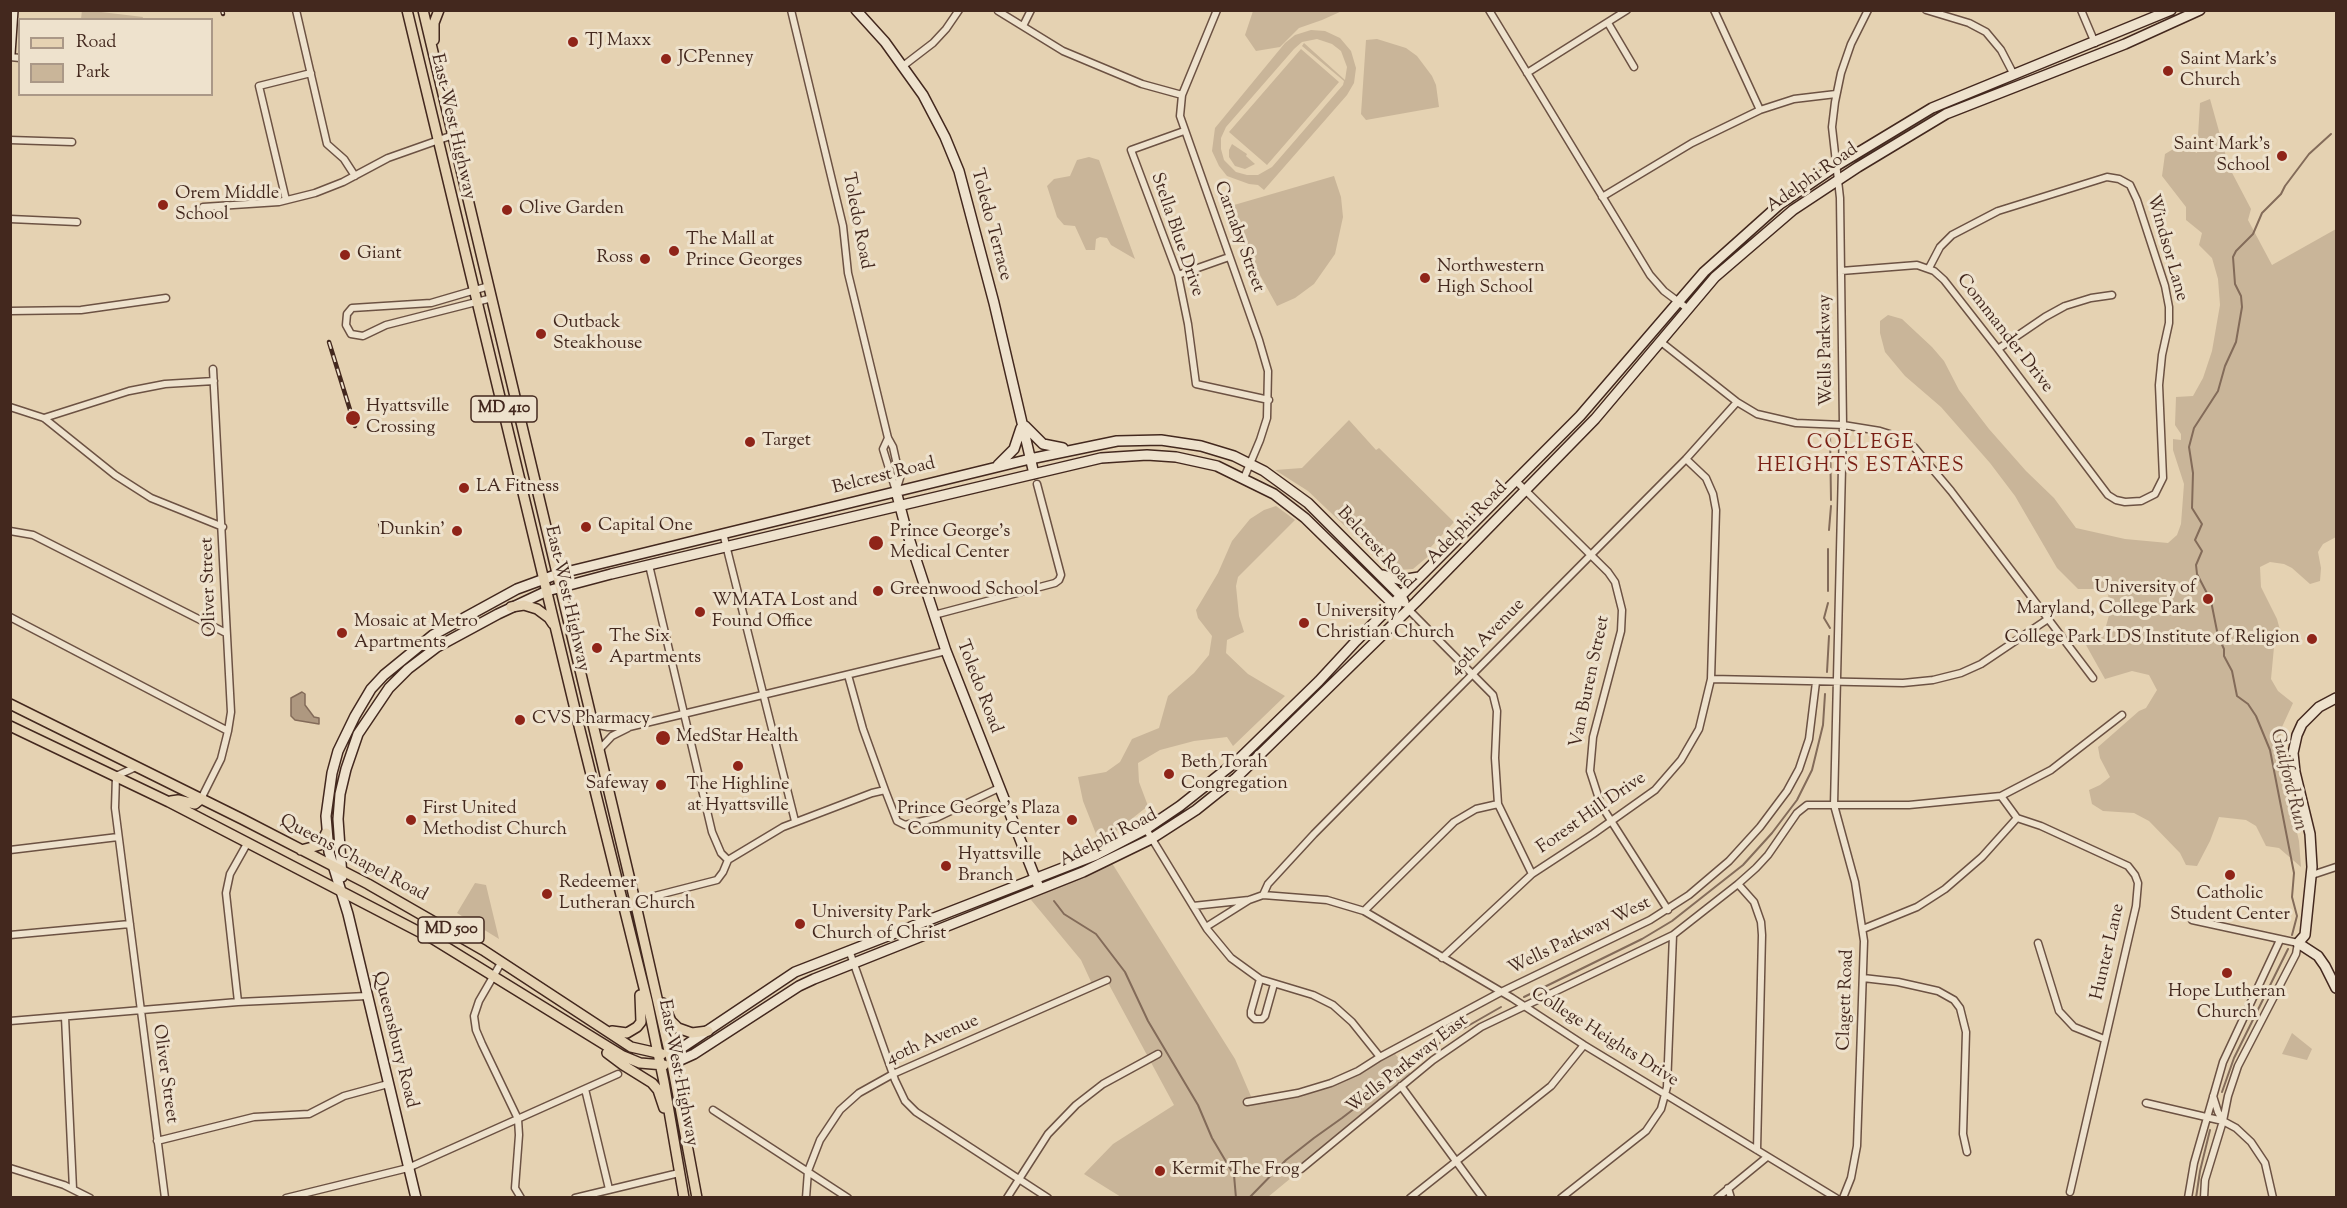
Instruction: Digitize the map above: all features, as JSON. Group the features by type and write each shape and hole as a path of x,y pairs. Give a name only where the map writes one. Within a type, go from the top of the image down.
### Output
{"main road":[{"path":"10,56 13,10"},
{"name":"East-West Highway","path":"407,10 659,1054 684,1197"},
{"name":"East-West Highway","path":"423,10 644,939 671,1059 697,1197"},
{"path":"437,69 434,23 439,10"},
{"name":"Toledo Terrace","path":"856,10 885,42 923,95 938,122 959,171 976,231 1034,474"},
{"name":"Adelphi Road","path":"671,1059 786,977 849,950 1096,855 1146,829 1180,806 1251,749 1603,392 1678,302 1715,262 1792,195 1932,108 2171,10"},
{"name":"Adelphi Road","path":"671,1059 694,1054 799,986 1040,890 1126,853 1196,810 1236,778 1408,609 1595,419 1715,277 1793,210 1946,114 2125,44 2181,15 2200,10"},
{"path":"1022,422 1043,444 1074,448"},
{"path":"994,467 1003,462 1014,449 1022,422"},
{"name":"Belcrest Road","path":"332,865 326,833 327,798 338,751 348,727 371,689 384,675 433,635 517,589 544,578 994,467 1074,448 1117,441 1161,440 1201,446 1250,463 1296,492 1401,596 1408,609"},
{"name":"Belcrest Road","path":"343,871 338,819 340,794 346,769 358,734 369,715 389,688 403,674 437,647 511,607 547,591 650,565 1101,458 1147,455 1203,462 1244,478 1274,494 1298,511 1393,604 1408,609"},
{"name":"Toledo Road","path":"896,491 946,651 1040,890"},
{"path":"1378,573 1401,580 1421,576"},
{"path":"511,607 524,605 537,609 549,618 557,632"},
{"path":"2337,698 2319,707 2302,724 2293,753 2295,772 2310,834 2312,875 2304,935 2298,943 2321,960 2337,988"},
{"name":"Queens Chapel Road","path":"10,704 332,865 433,920 631,1047 671,1059"},
{"name":"Queens Chapel Road","path":"10,726 169,802 434,939 632,1061 661,1065 671,1059"},
{"path":"330,782 338,779 346,769"},
{"path":"169,802 178,800 195,804 201,799"},
{"path":"604,830 622,871 628,895 635,901"},
{"path":"301,850 320,845 326,833"},
{"name":"Queensbury Road","path":"332,865 341,890 416,1197"},
{"name":"Queensbury Road","path":"341,890 343,871"},
{"path":"565,1004 613,1031 627,1034 637,1027 643,1016 629,948 627,925"},
{"path":"644,939 666,1012 671,1021 685,1031 708,1031"},
{"path":"590,1037 615,1059 645,1077 658,1090 675,1144"}],"street":[{"path":"296,10 327,144 344,159 355,176"},
{"name":"Toledo Road","path":"791,10 836,196 846,242 847,268 888,438 883,449 896,491"},
{"path":"903,66 933,43 959,10"},
{"path":"1023,26 1031,10"},
{"name":"Carnaby Street","path":"1217,10 1182,95 1180,116 1268,371 1269,400 1264,429 1244,478"},
{"path":"1489,10 1655,281 1688,309"},
{"path":"1527,73 1628,10"},
{"path":"1714,10 1760,110"},
{"name":"Wells Parkway","path":"1833,805 1843,425 1838,180 1832,136 1836,94 1851,44 1868,10"},
{"path":"1926,10 1969,23 1986,32 2001,50 2014,75"},
{"path":"2081,10 2095,43"},
{"path":"998,11 1064,51 1142,84 1182,95"},
{"path":"1608,23 1634,67"},
{"path":"286,201 259,86 311,73"},
{"path":"1602,197 1692,143 1742,121 1760,110 1794,99 1836,94"},
{"name":"Stella Blue Drive","path":"1184,131 1131,150 1178,275 1188,324 1196,384 1269,400"},
{"path":"203,207 286,201 315,193 388,159 453,135"},
{"path":"10,140 72,142"},
{"name":"Windsor Lane","path":"1929,268 1938,250 1952,235 1998,212 2107,177 2119,178 2132,188 2168,300 2169,323 2162,355 2159,385 2163,478 2155,495 2141,501 2120,501 2110,497 2106,492"},
{"path":"10,219 77,222"},
{"path":"1178,275 1229,257"},
{"name":"Commander Drive","path":"1841,271 1910,265 1929,268 1944,280 2106,492"},
{"path":"489,286 431,303 352,308 347,314 346,325 351,334 363,336 386,325 492,298"},
{"path":"1998,349 2065,306 2091,298 2112,295"},
{"path":"10,311 81,310 166,298"},
{"path":"1661,342 1737,402 1757,414 1785,422 1843,425 1888,433 1914,447 1951,491 2093,678"},
{"name":"Oliver Street","path":"201,799 220,759 231,712 213,369"},
{"path":"44,418 129,391 165,384 214,381"},
{"name":"40th Avenue","path":"1263,895 1268,884 1314,834 1686,459 1737,402"},
{"path":"10,407 44,418 132,487 170,506 223,527"},
{"name":"Forest Hill Drive","path":"1442,958 1532,874 1655,790 1681,760 1699,729 1711,678 1715,503 1706,478 1686,459"},
{"name":"Van Buren Street","path":"1516,481 1615,582 1622,610 1618,649 1593,737 1590,759 1594,788 1611,821 1668,910"},
{"path":"934,615 1055,583 1059,580 1060,575 1037,484"},
{"path":"10,531 33,535 226,633"},
{"path":"723,533 795,821"},
{"path":"650,565 712,832 721,853 728,860"},
{"path":"1408,609 1490,691 1496,705 1495,758 1498,804 1532,874"},
{"path":"10,617 228,731"},
{"path":"1711,678 1903,683 1950,676 1970,670 1991,659 2048,619"},
{"path":"593,724 628,727 946,651"},
{"path":"848,675 863,729 897,821 905,825 936,818 999,788"},
{"name":"Wells Parkway West","path":"1247,1102 1298,1093 1331,1083 1358,1071 1501,992 1640,926 1689,895 1729,861 1781,800 1799,769 1806,748 1812,727 1816,682"},
{"path":"1863,929 1917,906 1945,889 1982,857 2017,818 2001,796 2058,765 2122,715"},
{"path":"599,750 612,736 628,727"},
{"path":"116,776 137,766"},
{"name":"Oliver Street","path":"116,776 114,795 118,837 165,1197"},
{"path":"635,901 717,879 728,860 795,821 885,789"},
{"name":"Wells Parkway East","path":"1300,1169 1446,1050 1481,1027 1673,935 1738,884 1768,855 1802,808 1813,804 1909,806 2001,796"},
{"path":"1364,911 1454,822 1476,809 1498,804"},
{"name":"Clagett Road","path":"1833,805 1855,882 1863,929 1857,1146 1851,1178 1843,1197"},
{"name":"Hunter Lane","path":"2017,818 2041,826 2128,866 2137,878 2139,888 2070,1192"},
{"path":"1146,829 1206,927 1231,958 1260,979 1313,995 1333,1005 1352,1022 1380,1057"},
{"path":"10,850 118,837"},
{"path":"238,1002 226,894 230,874 248,842"},
{"path":"2312,875 2337,867"},
{"path":"1738,884 1754,902 1761,922 1762,935 1757,1150"},
{"name":"College Heights Drive","path":"1206,927 1249,900 1263,895 1327,900 1364,911 1836,1197"},
{"name":"College Heights Drive","path":"1193,906 1249,900"},
{"path":"2192,920 2298,943 2296,954 2238,1066 2205,1180 2204,1197"},
{"path":"10,934 130,924"},
{"path":"1561,1197 1620,1153 1650,1127 1659,1113 1666,1095 1673,935"},
{"path":"2188,1197 2190,1177 2213,1092 2227,1051 2280,940"},
{"path":"2038,943 2059,1011 2074,1027 2104,1039"},
{"path":"849,950 902,1095 916,1112 1048,1197"},
{"path":"501,963 476,1006 475,1023 482,1044 518,1119 515,1188 516,1193 521,1197"},
{"path":"1863,978 1898,982 1938,991 1954,1000 1960,1008 1966,1032 1963,1125 1967,1152"},
{"path":"1260,979 1251,1011 1255,1019 1265,1016 1274,984"},
{"name":"40th Avenue","path":"806,1197 808,1172 820,1140 840,1110 859,1093 893,1074 1107,980"},
{"path":"10,1021 238,1002 367,996"},
{"path":"65,1017 73,1189"},
{"path":"1410,1197 1551,1086 1584,1045"},
{"path":"1007,1197 1048,1134 1083,1099 1103,1084 1158,1054"},
{"path":"286,1197 408,1168 618,1074"},
{"path":"158,1141 254,1117 309,1114 344,1096 387,1084"},
{"path":"1401,1086 1483,1197"},
{"path":"585,1089 609,1190"},
{"path":"2213,1092 2216,1109 2223,1121 2243,1135 2259,1152 2269,1174 2273,1197"},
{"path":"2146,1103 2223,1121"},
{"path":"713,1110 848,1197"},
{"path":"1717,1197 1767,1157"},
{"path":"10,1168 90,1197"},
{"path":"575,1197 679,1173"},
{"path":"1728,1188 1731,1197"}],"green space":[{"path":"82,10 143,17 143,18 81,18"},
{"path":"1253,10 1342,11 1299,28 1280,47 1256,51 1245,35"},
{"path":"1311,30 1325,31 1340,38 1351,51 1356,68 1354,83 1347,95 1264,190 1258,185 1227,176 1219,166 1212,151 1215,128 1285,43 1295,35","holes":["1317,39 1332,44 1341,51 1347,67 1345,80 1304,43 1302,46 1344,81 1343,85 1272,167 1258,175 1236,172 1224,160 1221,149 1221,138 1226,127 1302,42"]},
{"path":"1377,39 1406,48 1417,56 1436,85 1439,107 1366,120 1361,114 1366,40"},
{"path":"1301,49 1339,82 1267,165 1229,132"},
{"path":"2210,99 2229,167 2251,209 2248,220 2272,265 2336,229 2336,537 2323,544 2318,552 2321,568 2320,581 2310,584 2284,564 2270,562 2260,567 2261,587 2277,619 2283,641 2274,647 2271,679 2278,691 2293,703 2282,727 2279,756 2299,841 2301,867 2279,848 2266,846 2256,826 2246,820 2219,817 2197,866 2186,865 2180,853 2149,821 2134,813 2103,811 2092,804 2089,790 2110,777 2100,758 2098,747 2139,711 2146,708 2157,690 2149,675 2132,671 2105,679 2086,645 2104,633 2110,612 2108,594 2096,589 2078,589 2057,568 2015,496 1990,463 1941,407 1905,376 1885,352 1880,333 1880,321 1888,315 1902,319 1932,347 1944,361 1959,390 1989,429 2026,471 2054,498 2076,528 2125,539 2168,543 2177,535 2181,524 2184,484 2173,450 2173,439 2181,440 2181,434 2175,425 2176,397 2193,396 2203,378 2212,351 2220,305 2218,279 2212,258 2199,245 2202,233 2186,220 2186,207 2162,176 2165,154 2180,145 2197,153 2200,103"},
{"path":"1232,144 1247,154 1246,156 1255,164 1245,169 1235,166 1229,157"},
{"path":"1089,157 1099,160 1135,259 1111,245 1107,238 1096,239 1095,250 1086,250 1075,226 1064,225 1057,217 1047,186 1054,179 1070,176 1077,160"},
{"path":"1334,176 1341,197 1343,217 1335,254 1314,284 1295,298 1277,306 1228,217 1234,205"},
{"path":"1349,420 1376,450 1379,448 1454,522 1429,549 1431,554 1413,569 1389,568 1308,491 1275,470 1302,468"},
{"path":"1276,506 1295,520 1238,577 1236,586 1239,616 1244,632 1227,640 1226,653 1248,674 1285,696 1233,746 1227,737 1194,741 1160,750 1138,763 1139,782 1148,806 1115,832 1098,839 1083,801 1078,777 1106,772 1120,762 1132,739 1159,728 1168,696 1194,673 1209,655 1212,636 1198,618 1196,610 1218,573 1232,541 1250,519"},
{"path":"1110,860 1235,1059 1253,1101 1331,1083 1392,1050 1413,1077 1268,1197 1121,1197 1084,1174 1113,1144 1174,1105 1107,981 1093,986 1081,960 1027,895"},
{"path":"475,883 486,885 499,939 457,913"},
{"path":"2292,1033 2312,1049 2307,1060 2282,1054"}],"shaded area":[{"path":"302,692 305,694 305,705 314,717 319,718 319,724 295,720 291,716 291,698"}],"waterway":[{"name":"Guilford Run","path":"2292,935 2297,916 2292,897 2294,873 2270,750 2256,716 2248,704 2237,696 2232,671 2224,656 2224,649 2218,636 2211,601 2197,574 2196,565 2202,551 2195,540 2202,524 2192,508 2193,473 2189,447 2194,428 2218,391 2225,366 2236,342 2242,307 2241,296 2235,284 2233,257 2253,234 2262,213 2281,194 2309,154 2331,134"},
{"path":"1830,432 1831,500"},
{"path":"1829,530 1831,506"},
{"path":"1828,549 1828,591"},
{"path":"1828,603 1824,618 1830,628"},
{"path":"1827,672 1829,636"},
{"path":"1524,997 1642,939 1672,921 1743,865 1772,833 1797,800 1812,770 1823,725 1825,694"},
{"path":"1054,901 1064,914 1096,934 1125,972 1148,1021 1198,1105 1212,1138 1234,1175 1236,1198"},
{"name":"Guilford Run","path":"2222,1092 2234,1058 2288,949"},
{"path":"1249,1198 1286,1160 1314,1138 1445,1039 1501,1007"},
{"name":"Guilford Run","path":"2196,1198 2210,1130"}],"railway":[{"path":"222,10 223,14"},
{"path":"329,342 355,426"},
{"path":"380,523 383,535"}],"place":[{"name":"TJ Maxx","path":"573,42"},
{"name":"JCPenney","path":"666,59"},
{"name":"Saint Mark's Church","path":"2168,71"},
{"name":"Saint Mark's School","path":"2282,156"},
{"name":"Orem Middle School","path":"163,205"},
{"name":"Olive Garden","path":"507,210"},
{"name":"The Mall at Prince Georges","path":"674,251"},
{"name":"Giant","path":"345,255"},
{"name":"Ross","path":"645,259"},
{"name":"Northwestern High School","path":"1425,278"},
{"name":"Outback Steakhouse","path":"541,334"},
{"name":"Hyattsville Crossing","path":"353,418"},
{"name":"Target","path":"750,442"},
{"name":"LA Fitness","path":"464,488"},
{"name":"Capital One","path":"586,527"},
{"name":"Dunkin'","path":"457,531"},
{"name":"Prince George's Medical Center","path":"876,543"},
{"name":"Greenwood School","path":"878,591"},
{"name":"University of Maryland, College Park","path":"2208,599"},
{"name":"WMATA Lost and Found Office","path":"700,612"},
{"name":"University Christian Church","path":"1304,623"},
{"name":"Mosaic at Metro Apartments","path":"342,633"},
{"name":"College Park LDS Institute of Religion","path":"2312,639"},
{"name":"The Six Apartments","path":"597,648"},
{"name":"CVS Pharmacy","path":"520,720"},
{"name":"MedStar Health","path":"663,738"},
{"name":"The Highline at Hyattsville","path":"738,766"},
{"name":"Beth Torah Congregation","path":"1169,774"},
{"name":"Safeway","path":"661,785"},
{"name":"First United Methodist Church","path":"411,820"},
{"name":"Prince George's Plaza Community Center","path":"1072,820"},
{"name":"Hyattsville Branch","path":"946,866"},
{"name":"Catholic Student Center","path":"2230,875"},
{"name":"Redeemer Lutheran Church","path":"547,894"},
{"name":"University Park Church of Christ","path":"800,924"},
{"name":"Hope Lutheran Church","path":"2227,973"},
{"name":"Kermit The Frog","path":"1160,1171"}],"district":[{"name":"COLLEGE HEIGHTS ESTATES","path":"1861,456"}]}
